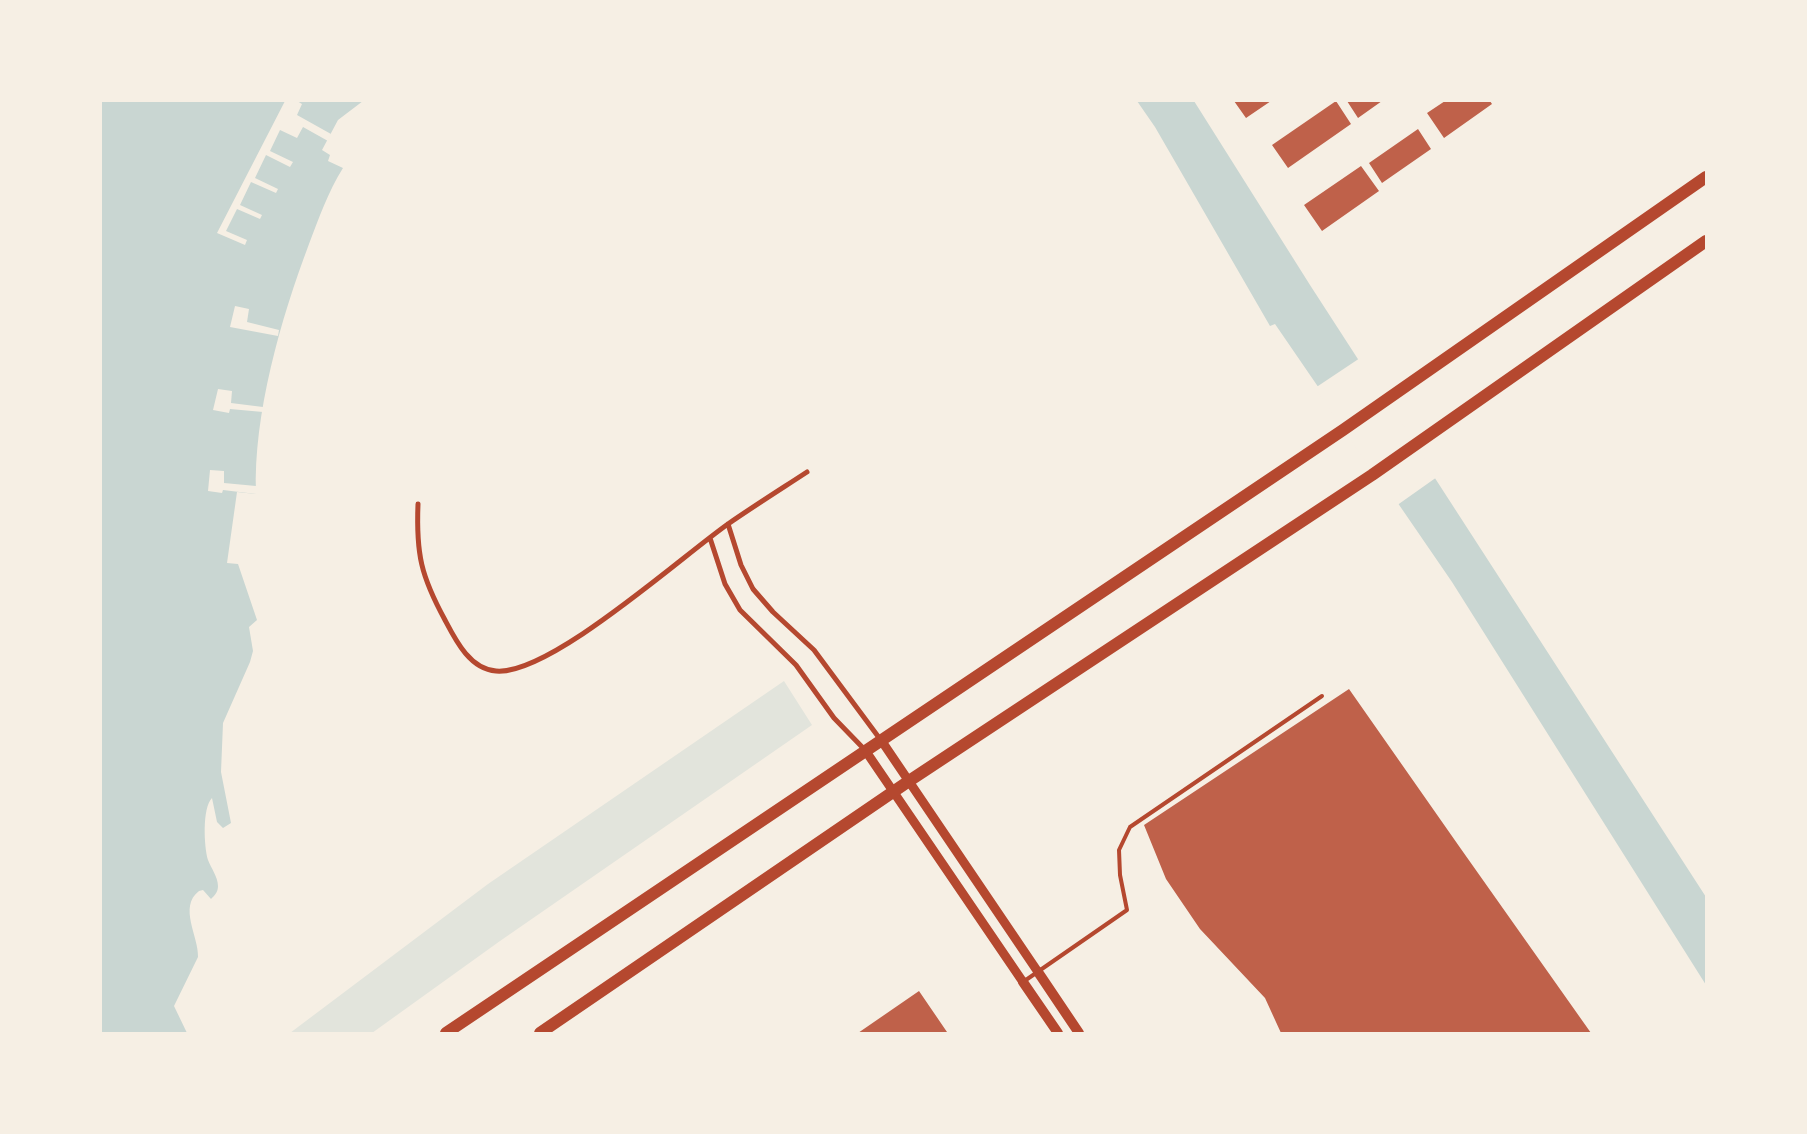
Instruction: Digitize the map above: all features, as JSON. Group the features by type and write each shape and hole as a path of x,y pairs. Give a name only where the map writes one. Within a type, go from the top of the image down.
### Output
{"main road":[{"path":"446,1033 1343,430 1706,176"},
{"path":"540,1033 894,791 1372,475 1706,240"},
{"path":"1038,972 1079,1033"},
{"path":"1023,982 1058,1033"}],"street":[{"path":"418,504 417,540 419,558 431,596 456,640 469,657 482,667 497,671 519,667 540,658 585,632 728,524 807,472"},
{"path":"728,524 741,565 754,589 773,612 814,650 881,740 1038,972"},
{"path":"710,538 725,584 740,610 796,665 834,718 865,750 1023,982"}],"lane":[{"path":"1023,982 1127,910 1120,875 1120,850 1130,827 1322,696"}],"shaded area":[{"path":"101,101 363,101 338,120 322,150 330,155 328,161 343,168 328,196 316,225 288,303 279,335 264,400 259,432 256,494 237,492 227,563 238,564 257,620 249,627 253,651 250,662 223,723 221,772 231,823 223,828 217,822 212,798 205,819 208,860 217,879 218,886 215,895 211,899 203,890 199,891 190,905 191,923 198,957 174,1006 187,1033 101,1033"},
{"path":"1137,101 1194,101 1310,285 1706,897 1706,985 1452,582 1275,324 1270,326 1155,127"},
{"path":"784,681 812,725 500,941 372,1033 290,1033 488,884"}],"pier":[{"path":"285,101 297,101 302,104 297,115 331,134 328,141 303,127 297,138 280,130 270,151 293,162 290,167 266,155 255,178 278,189 276,193 251,182 240,205 262,215 260,219 237,209 226,231 247,240 245,245 217,233"},
{"path":"235,306 249,309 247,322 279,330 278,336 230,327"},
{"path":"1360,358 1437,477 1396,506 1315,388"},
{"path":"218,389 232,391 231,403 263,407 263,412 230,409 229,413 213,410"},
{"path":"210,470 224,471 224,483 256,486 256,494 223,490 222,493 208,491"}],"building":[{"path":"1234,101 1271,101 1246,118"},
{"path":"1336,101 1351,124 1288,168 1272,145"},
{"path":"1347,101 1382,101 1358,118"},
{"path":"1445,101 1490,101 1492,104 1444,138 1427,113"},
{"path":"1418,129 1431,149 1382,183 1369,163"},
{"path":"1361,166 1379,191 1322,231 1304,205"},
{"path":"1349,689 1591,1033 1281,1033 1265,998 1200,929 1166,879 1144,825"},
{"path":"919,991 946,1033 858,1033"}]}
